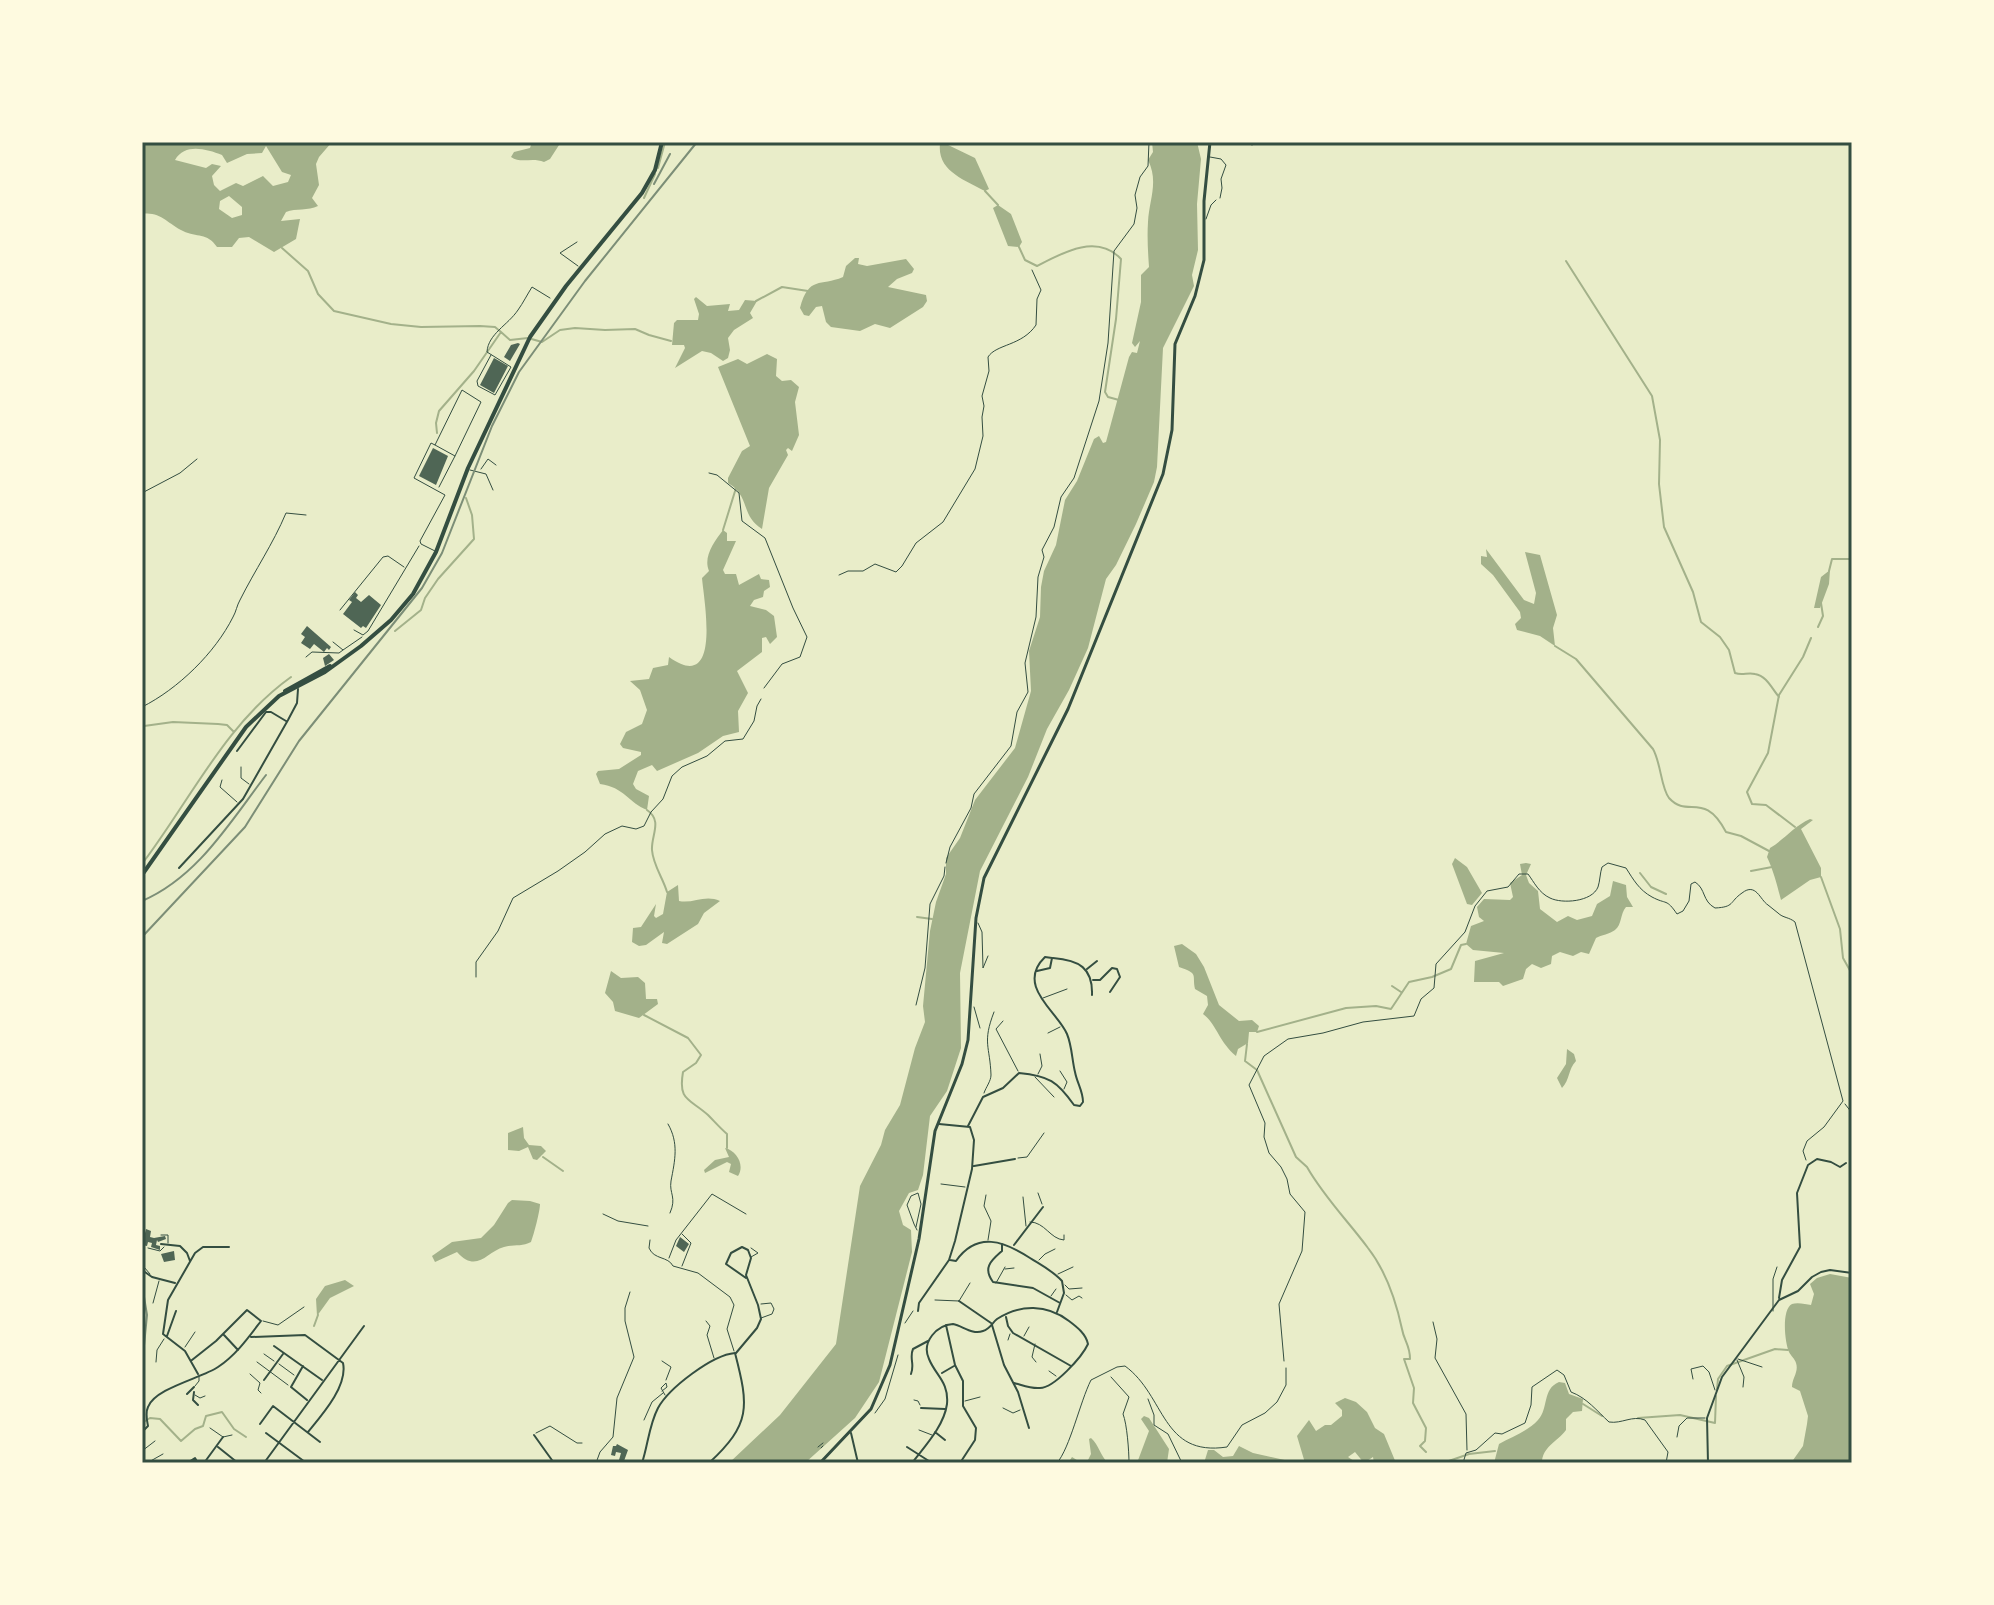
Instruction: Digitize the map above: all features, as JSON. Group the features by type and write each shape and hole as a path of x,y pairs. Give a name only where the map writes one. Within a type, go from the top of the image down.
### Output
{"highway":[{"path":"142,875 246,727 279,696 332,666 371,638 397,613 417,587 436,552 468,468 530,337 580,268 647,187 662,142"}],"main road":[{"path":"820,1463 873,1406 885,1381 921,1231 930,1153 937,1123 964,1056 972,1007 976,922 986,871 1078,688 1162,480 1172,430 1175,344 1202,271 1210,142"}],"street":[{"path":"179,868 240,803 287,722 297,699 295,687"},
{"path":"237,751 266,712 287,722"},
{"path":"1037,971 1050,968 1052,958"},
{"path":"968,1126 984,1096 1003,1088 1019,1073 1054,1081 1064,1089 1074,1105 1082,1104 1083,1095 1074,1071 1069,1039 1041,999 1036,982 1042,959 1073,962 1086,970 1092,980 1092,995"},
{"path":"1086,970 1097,961"},
{"path":"1092,980 1100,980 1111,969 1117,969 1120,977 1110,992"},
{"path":"937,1123 958,1128 968,1126"},
{"path":"918,1311 919,1303 949,1260 972,1167 973,1133 968,1126"},
{"path":"972,1167 1015,1159"},
{"path":"1708,1463 1707,1418 1724,1373 1773,1311 1779,1300 1781,1282 1800,1247 1797,1193 1808,1165 1817,1159 1840,1167 1846,1163"},
{"path":"1013,1246 1043,1207"},
{"path":"949,1260 956,1261 971,1244 987,1242 1013,1246 1063,1284 1064,1293 1057,1312"},
{"path":"1001,1243 1003,1250 988,1266 990,1278 996,1283 1028,1287 1061,1303"},
{"path":"164,1244 183,1247 190,1262"},
{"path":"199,1375 184,1349 166,1337 163,1330 166,1308 176,1284 196,1252 203,1247 229,1247"},
{"path":"642,1463 651,1424 667,1397 713,1360 739,1351 757,1328 761,1319 758,1305 745,1272 751,1257 748,1250 742,1247 733,1251 726,1261 731,1269 746,1278"},
{"path":"142,1270 176,1284"},
{"path":"1779,1300 1798,1291 1821,1272 1852,1273"},
{"path":"959,1301 991,1325 1029,1428"},
{"path":"911,1374 913,1349 929,1340 937,1330 957,1324 977,1332 1006,1315 1030,1307 1057,1312 1088,1340 1087,1347 1071,1366 1041,1388 1014,1383"},
{"path":"142,1432 148,1423 146,1412 152,1401 216,1369 238,1350 261,1321 247,1310 192,1360"},
{"path":"166,1337 176,1311"},
{"path":"1006,1315 1012,1332 1071,1366"},
{"path":"946,1325 955,1365 963,1381 962,1401 976,1433 974,1443 960,1463"},
{"path":"264,1463 364,1326"},
{"path":"223,1334 238,1350"},
{"path":"250,1337 305,1335 339,1359 345,1367 337,1390 308,1432"},
{"path":"912,1463 946,1409 947,1395 940,1375 928,1359 929,1340"},
{"path":"274,1346 323,1380"},
{"path":"264,1380 284,1353"},
{"path":"709,1463 735,1437 743,1420 744,1404 735,1353"},
{"path":"940,1375 955,1365"},
{"path":"303,1366 291,1386 308,1401"},
{"path":"187,1394 194,1390"},
{"path":"194,1390 193,1400 198,1405"},
{"path":"260,1424 273,1406 320,1442"},
{"path":"921,1408 946,1409"},
{"path":"266,1433 305,1462"},
{"path":"933,1433 945,1440"},
{"path":"849,1434 854,1442 858,1463"},
{"path":"534,1435 554,1463"},
{"path":"204,1463 223,1437"},
{"path":"217,1446 238,1463"},
{"path":"907,1447 934,1463"},
{"path":"187,1463 195,1458 198,1463"}],"lane":[{"path":"1245,142 1252,145"},
{"path":"1207,157 1225,163 1220,198"},
{"path":"1204,219 1216,200"},
{"path":"577,242 560,253 580,268"},
{"path":"491,355 477,381 478,386 495,395 511,367 491,355 486,350 488,344 516,314 532,287 550,298"},
{"path":"435,445 462,390 481,402 438,490"},
{"path":"306,657 312,652 339,653 364,635 421,544 445,496 414,478 431,443 455,456"},
{"path":"482,472 483,464 488,459 496,465"},
{"path":"468,468 482,472 489,478 493,490"},
{"path":"421,544 436,552"},
{"path":"340,610 383,557 406,569"},
{"path":"354,630 364,635"},
{"path":"333,642 343,650"},
{"path":"241,767 241,778 251,785"},
{"path":"222,780 220,787 240,803"},
{"path":"976,922 982,932 983,968 988,956"},
{"path":"1041,999 1067,989"},
{"path":"972,1007 975,1008 980,1028"},
{"path":"984,1096 991,1078 986,1046 988,1025 994,1012"},
{"path":"1003,1021 996,1029 1019,1073"},
{"path":"1048,1033 1062,1026"},
{"path":"1040,1054 1041,1068 1035,1076 1054,1097"},
{"path":"1060,1071 1067,1082 1064,1089"},
{"path":"1015,1159 1027,1157 1044,1133"},
{"path":"941,1184 968,1187"},
{"path":"916,1227 921,1204 918,1193 911,1196 907,1205 916,1227 921,1231"},
{"path":"1038,1193 1043,1207"},
{"path":"668,1261 673,1244 712,1194 746,1214"},
{"path":"986,1195 983,1203 991,1221 987,1242"},
{"path":"1023,1197 1026,1226"},
{"path":"1030,1222 1039,1222 1058,1239 1064,1240 1064,1235"},
{"path":"681,1233 691,1243 681,1268"},
{"path":"148,1248 160,1251 168,1235 161,1235"},
{"path":"650,1240 652,1253 673,1266 700,1274 733,1300 727,1329 735,1353"},
{"path":"748,1250 752,1248 757,1251 757,1255 751,1257"},
{"path":"1037,1263 1043,1255 1055,1249"},
{"path":"144,1261 144,1267 151,1276"},
{"path":"996,1283 1005,1267"},
{"path":"1056,1276 1073,1267"},
{"path":"1773,1311 1773,1279 1777,1267"},
{"path":"1003,1270 1014,1268"},
{"path":"153,1303 156,1285 161,1279"},
{"path":"935,1300 959,1301 970,1283"},
{"path":"1063,1284 1069,1289 1082,1288"},
{"path":"1051,1296 1056,1289"},
{"path":"1064,1293 1072,1300 1079,1296 1082,1298"},
{"path":"758,1305 768,1302 774,1309 772,1314 761,1319"},
{"path":"261,1321 280,1324 304,1307"},
{"path":"706,1321 710,1326 707,1334 713,1360"},
{"path":"984,1324 991,1325"},
{"path":"1023,1338 1029,1327"},
{"path":"184,1349 195,1332"},
{"path":"1008,1340 1012,1332"},
{"path":"156,1362 157,1350 166,1337"},
{"path":"1035,1344 1032,1357 1036,1362"},
{"path":"264,1354 296,1376"},
{"path":"1737,1360 1762,1367"},
{"path":"1737,1360 1744,1377 1743,1387"},
{"path":"662,1361 671,1368 661,1388 667,1397"},
{"path":"257,1362 291,1386"},
{"path":"1057,1463 1064,1453 1091,1380 1120,1366 1128,1368 1143,1382 1160,1415 1182,1439 1202,1448 1227,1447 1242,1425 1276,1404 1286,1385 1286,1368"},
{"path":"1693,1379 1691,1369 1704,1366 1716,1393"},
{"path":"1049,1371 1058,1378"},
{"path":"250,1374 260,1383 258,1390 261,1393"},
{"path":"199,1375 194,1390 200,1398 205,1396"},
{"path":"644,1420 653,1400 662,1392"},
{"path":"962,1401 980,1397"},
{"path":"914,1400 921,1408"},
{"path":"1003,1408 1013,1413 1022,1408"},
{"path":"1677,1437 1679,1426 1687,1418 1707,1418"},
{"path":"534,1435 550,1426 582,1443"},
{"path":"210,1428 223,1437 232,1435"},
{"path":"919,1430 933,1433"},
{"path":"142,1451 155,1441"},
{"path":"147,1463 163,1454"},
{"path":"612,1463 621,1463"}],"path":[{"path":"916,1005 925,968 930,904 950,847 971,808 974,794 1011,746 1017,712 1028,692 1025,663 1036,617 1038,577 1044,557 1042,550 1054,527 1061,497 1074,478 1099,401 1108,343 1114,251 1134,224 1137,208 1135,195 1140,177 1148,166 1149,142"},
{"path":"839,575 848,571 863,571 875,564 896,572 916,543 943,522 965,488 979,458 983,436 982,396 989,371 988,357 996,348 1013,345 1036,325 1037,299 1041,290 1032,270"},
{"path":"142,493 180,473 197,459"},
{"path":"709,473 717,475 739,493 742,521 765,538 807,637 800,657 782,664 764,688"},
{"path":"142,707 174,687 213,646 234,615 286,513 306,515"},
{"path":"476,977 479,958 498,931 511,900 585,852 605,834 622,826 636,829 644,826 663,799 672,776 682,767 707,756 725,741 743,739 754,721 761,699"},
{"path":"1286,1368 1279,1304 1302,1251 1305,1215 1290,1194 1284,1172 1266,1147 1265,1123 1249,1085 1256,1069 1270,1050 1292,1037 1323,1033 1362,1022 1414,1016 1421,999 1435,986 1436,963 1464,934 1475,906 1486,891 1508,887 1519,874 1528,874 1551,899 1574,901 1596,890 1603,866 1617,864 1626,868 1634,884 1652,897 1670,904 1679,914 1689,901 1693,883 1701,887 1707,903 1716,908 1732,905 1745,891 1760,893 1768,906 1795,922 1842,1103 1852,1113"},
{"path":"1808,1165 1803,1151 1807,1142 1842,1103"},
{"path":"668,1124 676,1138 671,1185 674,1202 670,1213"},
{"path":"603,1214 618,1221 648,1226"},
{"path":"596,1463 601,1450 613,1437 617,1398 634,1357 625,1321 630,1292"},
{"path":"904,1327 915,1307"},
{"path":"1433,1322 1437,1339 1435,1358 1466,1414 1463,1463"},
{"path":"870,1417 885,1399 898,1352"},
{"path":"1466,1453 1476,1450 1495,1433 1502,1434 1525,1423 1531,1405 1532,1387 1557,1370 1564,1375 1571,1392 1598,1408 1609,1422 1645,1420 1668,1452 1666,1463"},
{"path":"1112,1374 1112,1379 1129,1399 1123,1414 1129,1463"},
{"path":"1149,1401 1154,1425 1168,1434 1182,1463"}],"shaded area":[{"path":"142,142 332,142 316,164 319,185 312,198 318,206 286,212 281,221 300,219 296,239 274,252 249,237 239,238 232,247 217,247 206,237 183,231 159,216 142,214","holes":["266,146 282,172 291,175 288,182 273,186 263,176 243,186 236,183 220,191 214,185 212,176 221,166 212,164 206,168 175,160 184,151 196,149 222,155 227,163 247,154 262,153","229,196 242,207 242,215 232,218 219,209 220,201"]},
{"path":"532,142 561,142 550,159 544,162 511,157 514,152 530,148"},
{"path":"1152,142 1159,145 1164,142 1197,142 1201,159 1197,204 1198,250 1192,275 1194,286 1163,348 1154,482 1116,565 1106,579 1088,648 980,871 960,973 961,1048 947,1091 930,1116 923,1175 918,1190 909,1193 899,1211 903,1225 911,1230 912,1252 879,1382 855,1418 805,1463 729,1463 780,1415 836,1344 860,1186 900,1105 925,1022 923,1006 930,931 946,874 946,858 960,838 975,800 1015,748 1031,691 1029,651 1040,617 1044,571 1056,545 1065,500 1077,481 1094,439 1099,436 1103,443 1106,442 1129,357 1132,352 1137,353 1140,341 1135,347 1132,343 1141,302 1141,275 1149,267 1148,228 1153,176 1148,160 1153,152"},
{"path":"944,143 975,158 989,189 985,191 948,168 940,153 940,144"},
{"path":"998,205 1011,214 1022,242 1019,247 1008,246 993,208"},
{"path":"859,258 858,264 867,266 906,259 914,269 912,273 888,287 926,295 927,301 923,307 890,328 875,324 860,331 831,327 826,322 822,306 816,307 809,316 804,315 800,308 811,286 843,277 846,266"},
{"path":"696,297 707,306 730,304 728,311 739,310 745,300 757,301 750,313 753,318 734,330 728,338 728,358 723,361 702,351 675,368 685,348 684,345 672,345 674,323 677,320 698,320"},
{"path":"767,354 777,359 776,376 782,381 791,380 799,387 795,402 799,435 792,451 786,450 788,455 769,488 762,529 751,518 740,494 728,483 742,451 750,446 718,367 738,359 747,364"},
{"path":"723,530 727,533 727,541 736,541 723,570 725,574 736,574 739,585 759,574 761,579 769,580 770,587 764,591 763,597 754,600 750,606 766,610 774,616 777,637 770,644 766,637 762,638 762,652 737,671 748,693 738,711 739,732 723,736 698,753 657,771 652,765 638,771 633,784 649,796 647,810 615,788 600,784 596,774 598,771 619,769 641,755 641,752 623,748 620,744 626,732 642,724 647,710 640,690 630,681 649,679 653,668 668,665 669,657 686,665 697,664 703,655 706,623 702,578 709,571 707,560 710,550"},
{"path":"1486,549 1524,600 1534,604 1536,593 1525,552 1540,555 1557,615 1553,628 1555,646 1540,636 1517,630 1515,624 1521,618 1520,612 1481,564 1481,556 1487,557"},
{"path":"1830,570 1829,584 1820,608 1814,608 1821,577"},
{"path":"1810,819 1813,820 1801,829 1821,868 1821,877 1810,880 1781,900 1767,857 1770,848"},
{"path":"1455,858 1467,867 1482,893 1472,905 1467,904 1452,864"},
{"path":"1520,864 1531,864 1526,875 1538,891 1540,909 1557,922 1568,916 1577,920 1592,916 1597,904 1610,896 1613,881 1626,885 1627,897 1633,907 1626,907 1615,930 1596,938 1589,954 1581,952 1573,956 1560,952 1552,956 1551,964 1541,968 1532,964 1526,969 1523,979 1503,986 1499,982 1474,982 1475,961 1504,953 1473,950 1466,944 1471,926 1484,921 1479,917 1477,907 1484,899 1510,900 1513,897 1510,883 1522,875"},
{"path":"678,885 679,901 709,898 720,901 704,913 698,924 667,944 662,943 664,932 646,945 639,946 632,942 633,928 641,927 656,904 654,916 663,914 667,892"},
{"path":"1182,944 1196,954 1204,967 1219,1005 1239,1021 1252,1020 1259,1026 1257,1032 1249,1032 1248,1043 1238,1049 1236,1056 1203,1014 1208,1005 1207,996 1195,989 1192,973 1179,967 1174,946"},
{"path":"611,971 621,978 638,977 645,983 646,999 657,999 658,1004 639,1018 615,1011 613,1002 605,993"},
{"path":"1567,1049 1574,1054 1576,1061 1562,1088 1557,1078 1566,1064"},
{"path":"523,1127 524,1138 529,1145 541,1146 546,1151 537,1160 533,1159 528,1147 519,1151 508,1150 508,1133"},
{"path":"725,1148 739,1159 741,1167 738,1176 729,1172 731,1164 727,1162 705,1173 704,1170 715,1160 729,1157"},
{"path":"512,1200 540,1204 531,1242 504,1247 481,1260 470,1261 457,1252 435,1262 432,1256 452,1242 481,1238"},
{"path":"1830,1274 1852,1278 1852,1463 1791,1463 1803,1446 1808,1416 1800,1391 1792,1387 1797,1366 1786,1342 1786,1313 1792,1304 1811,1305 1814,1294 1810,1284"},
{"path":"345,1280 354,1286 330,1298 317,1316 316,1299 325,1286"},
{"path":"1559,1382 1565,1383 1569,1394 1583,1399 1582,1411 1573,1412 1566,1419 1566,1430 1547,1449 1542,1463 1494,1463 1499,1444 1538,1420 1550,1389"},
{"path":"1345,1398 1356,1402 1367,1412 1375,1428 1384,1434 1396,1463 1374,1463 1373,1457 1364,1463 1355,1452 1348,1457 1357,1463 1305,1463 1297,1436 1309,1420 1316,1431 1331,1425 1342,1416 1342,1410 1335,1403"},
{"path":"1144,1416 1149,1418 1169,1449 1167,1463 1137,1463 1149,1431 1141,1419"},
{"path":"1091,1438 1108,1463 1068,1463 1072,1457 1080,1462 1088,1460"},
{"path":"1239,1446 1253,1453 1298,1463 1204,1463 1208,1450 1214,1450 1223,1457 1233,1456"}],"building":[{"path":"518,343 510,361 504,357 511,345"},
{"path":"494,358 508,366 494,393 480,385"},
{"path":"433,448 448,456 436,485 419,476"},
{"path":"355,592 361,602 369,595 381,605 366,628 361,628 343,614"},
{"path":"307,626 331,647 329,650 327,648 324,652 314,644 310,649 301,643 305,637 301,634"},
{"path":"329,654 334,660 325,666 323,658"},
{"path":"146,1229 151,1231 150,1237 165,1236 166,1239 157,1240 160,1250 151,1247 152,1243 142,1245"},
{"path":"680,1237 689,1244 684,1252 676,1246"},
{"path":"174,1251 175,1260 164,1262 161,1254"},
{"path":"617,1444 628,1450 624,1461 619,1460 621,1453 611,1455 613,1446"}],"waterway":[{"path":"658,168 665,142"},
{"path":"644,198 655,174"},
{"path":"985,191 998,205"},
{"path":"1019,247 1025,260 1037,266 1068,251 1090,246 1112,251 1121,259 1105,392 1108,397 1119,400"},
{"path":"282,248 308,271 318,294 334,311 391,324 495,327 501,332 474,371 439,411 437,433"},
{"path":"1566,261 1652,396 1660,440 1659,484 1664,527 1693,592 1701,622 1720,637 1729,650 1735,673 1759,675 1779,697"},
{"path":"756,301 782,287 808,291"},
{"path":"501,332 510,340 528,338 542,342 560,330 635,329 671,341"},
{"path":"723,530 736,488"},
{"path":"395,631 421,610 438,579 474,539 472,515 466,498"},
{"path":"1829,571 1832,559 1852,559"},
{"path":"1818,627 1823,616 1821,603"},
{"path":"1795,827 1766,805 1752,804 1747,792 1768,753 1779,695 1811,638"},
{"path":"1555,646 1576,659 1653,749 1669,798 1676,804 1703,808 1718,819 1726,832 1741,836 1769,851"},
{"path":"142,864 228,740 247,717 291,677"},
{"path":"144,726 173,722 218,724 227,725 234,732"},
{"path":"647,810 655,824 653,856 667,892"},
{"path":"1751,871 1772,867"},
{"path":"1640,873 1651,887 1666,894"},
{"path":"1821,877 1840,929 1843,958 1852,974"},
{"path":"917,917 932,919"},
{"path":"1257,1032 1346,1008 1376,1006 1391,1009 1409,982 1451,969 1461,945 1466,944"},
{"path":"1392,986 1401,992"},
{"path":"644,1015 688,1038 701,1055 683,1072 682,1089 686,1098 727,1134 727,1148"},
{"path":"1247,1044 1245,1061 1257,1070 1296,1157 1307,1167 1328,1199 1368,1248 1385,1276 1409,1350 1410,1359 1404,1359 1414,1388 1413,1403 1426,1428 1425,1441 1420,1446 1426,1452"},
{"path":"543,1157 563,1171"},
{"path":"314,1326 318,1315"},
{"path":"1717,1389 1718,1379 1727,1366 1775,1349 1788,1350"},
{"path":"1638,1418 1680,1415 1715,1423 1716,1396"},
{"path":"1583,1404 1602,1416"},
{"path":"142,1423 150,1418 160,1419 181,1441 203,1426 206,1416 222,1412 234,1429 246,1437"},
{"path":"1443,1463 1469,1454 1495,1451"}],"railway":[{"path":"142,937 245,827 299,741 422,588 442,553 492,426 519,372 585,281 697,142"},
{"path":"654,184 670,154"},
{"path":"142,901 180,878 212,847 266,775"},
{"path":"142,1285 147,1315 142,1366"}]}
